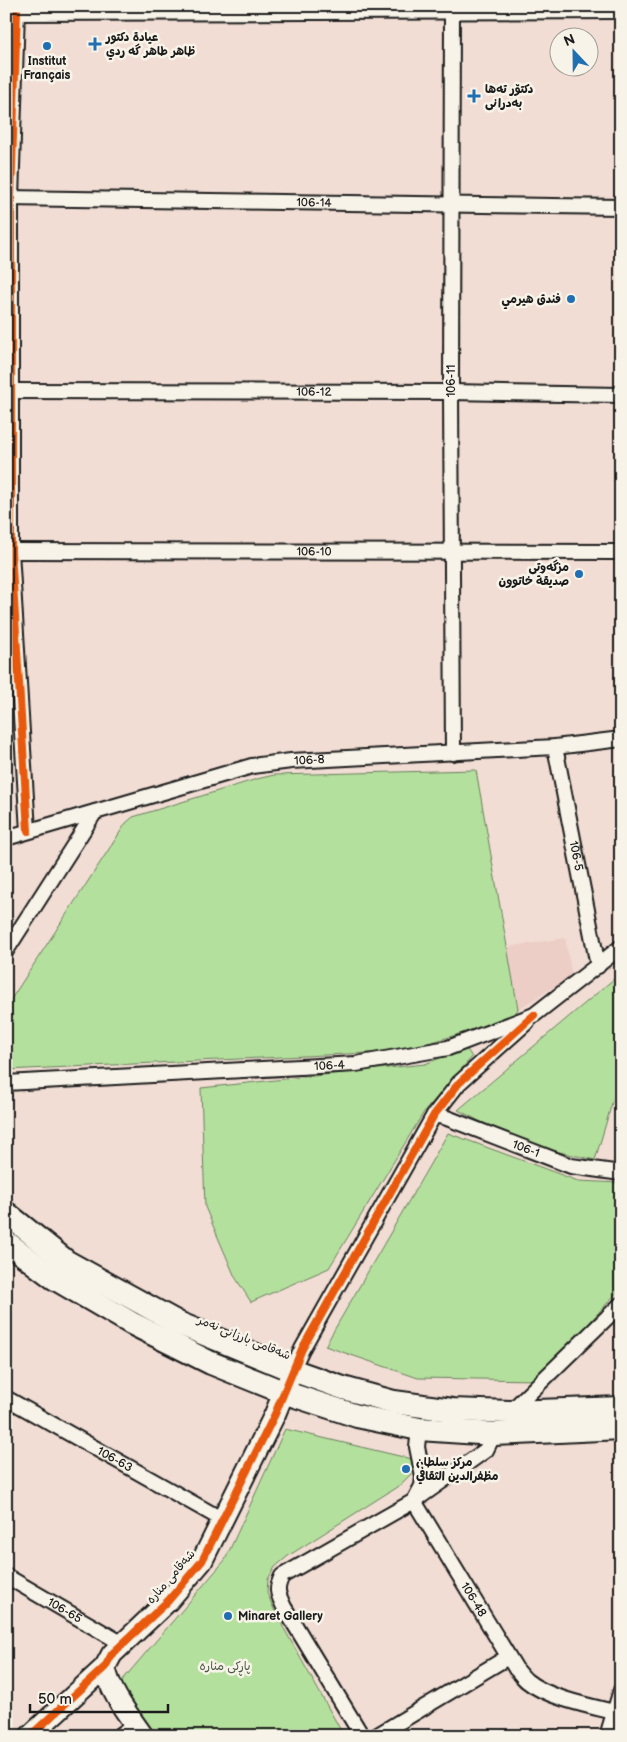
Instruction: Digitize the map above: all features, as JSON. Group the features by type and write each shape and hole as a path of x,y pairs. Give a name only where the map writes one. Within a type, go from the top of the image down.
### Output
{"main road":[{"path":"13,9 621,8"},
{"name":"شەقامی بارزانی نەمر","path":"6,1213 67,1262 178,1323 292,1370 343,1388 394,1402 452,1410 510,1412 621,1408"},
{"path":"6,1242 54,1278 131,1323 211,1363 283,1392 358,1416 419,1429 494,1434 621,1428"},
{"name":"شەقامی منارە","path":"30,1736 105,1667 112,1654 168,1601 202,1561 275,1414 292,1370"},
{"path":"105,1667 107,1679 114,1693 139,1730"}],"street":[{"path":"13,9 9,198 9,551 28,831"},
{"name":"106-11","path":"452,9 451,552 453,753"},
{"name":"106-14","path":"9,198 621,207"},
{"name":"106-12","path":"8,391 451,392 621,395"},
{"name":"106-10","path":"9,551 621,552"},
{"name":"106-8","path":"6,838 252,766 291,760 555,747 621,740"},
{"name":"106-5","path":"555,747 598,966"},
{"path":"6,951 96,812"},
{"name":"106-4","path":"6,1083 356,1064 448,1048 534,1015 621,947"},
{"path":"292,1370 434,1115 459,1082 534,1015"},
{"name":"106-1","path":"434,1115 447,1118 570,1166 621,1173"},
{"path":"510,1412 621,1304"},
{"name":"106-63","path":"6,1398 223,1520"},
{"path":"414,1501 422,1486 423,1477 417,1447 419,1429"},
{"path":"362,1736 284,1607 277,1586 282,1576 414,1501 486,1450 494,1434"},
{"name":"106-48","path":"414,1501 508,1657 527,1682 562,1698 614,1712"},
{"name":"106-65","path":"6,1576 123,1644"},
{"path":"376,1736 508,1657"},
{"path":"607,1736 621,1690"},
{"path":"118,1736 139,1730"}],"shaded area":[{"path":"565,938 572,976 518,1009 507,947"}],"green space":[{"path":"476,770 518,1009 514,1016 436,1041 389,1052 6,1070 6,1007 126,823 133,817 274,775"},
{"path":"621,973 621,1073 595,1160 524,1144 458,1110"},
{"path":"466,1048 472,1057 424,1112 329,1268 251,1302 235,1277 205,1207 201,1088 425,1064"},
{"path":"448,1133 578,1181 621,1183 621,1288 537,1380 418,1378 325,1346"},
{"name":"پاڕکی منارە","path":"285,1429 416,1460 411,1474 400,1485 288,1556 275,1567 268,1579 267,1593 277,1616 344,1736 155,1736 120,1683 225,1560"}],"cycle path":[{"path":"17,10 11,198 11,551 28,831"},
{"path":"30,1736 105,1667 112,1654 168,1601 202,1561 275,1414 302,1349 434,1115 459,1083 534,1015"}],"place":[{"name":"عيادة دكتور ظاهر طاهر گه ردي","path":"95,44"},
{"name":"Institut Français","path":"47,46"},
{"name":"دکتۆر تەها بەدرانی","path":"474,96"},
{"name":"فندق هيرمي","path":"571,299"},
{"name":"مزگەوتی صديقة خاتوون","path":"579,574"},
{"name":"مركز سلطان مظفرالدين الثقافي","path":"406,1469"},
{"name":"Minaret Gallery","path":"228,1616"}]}
